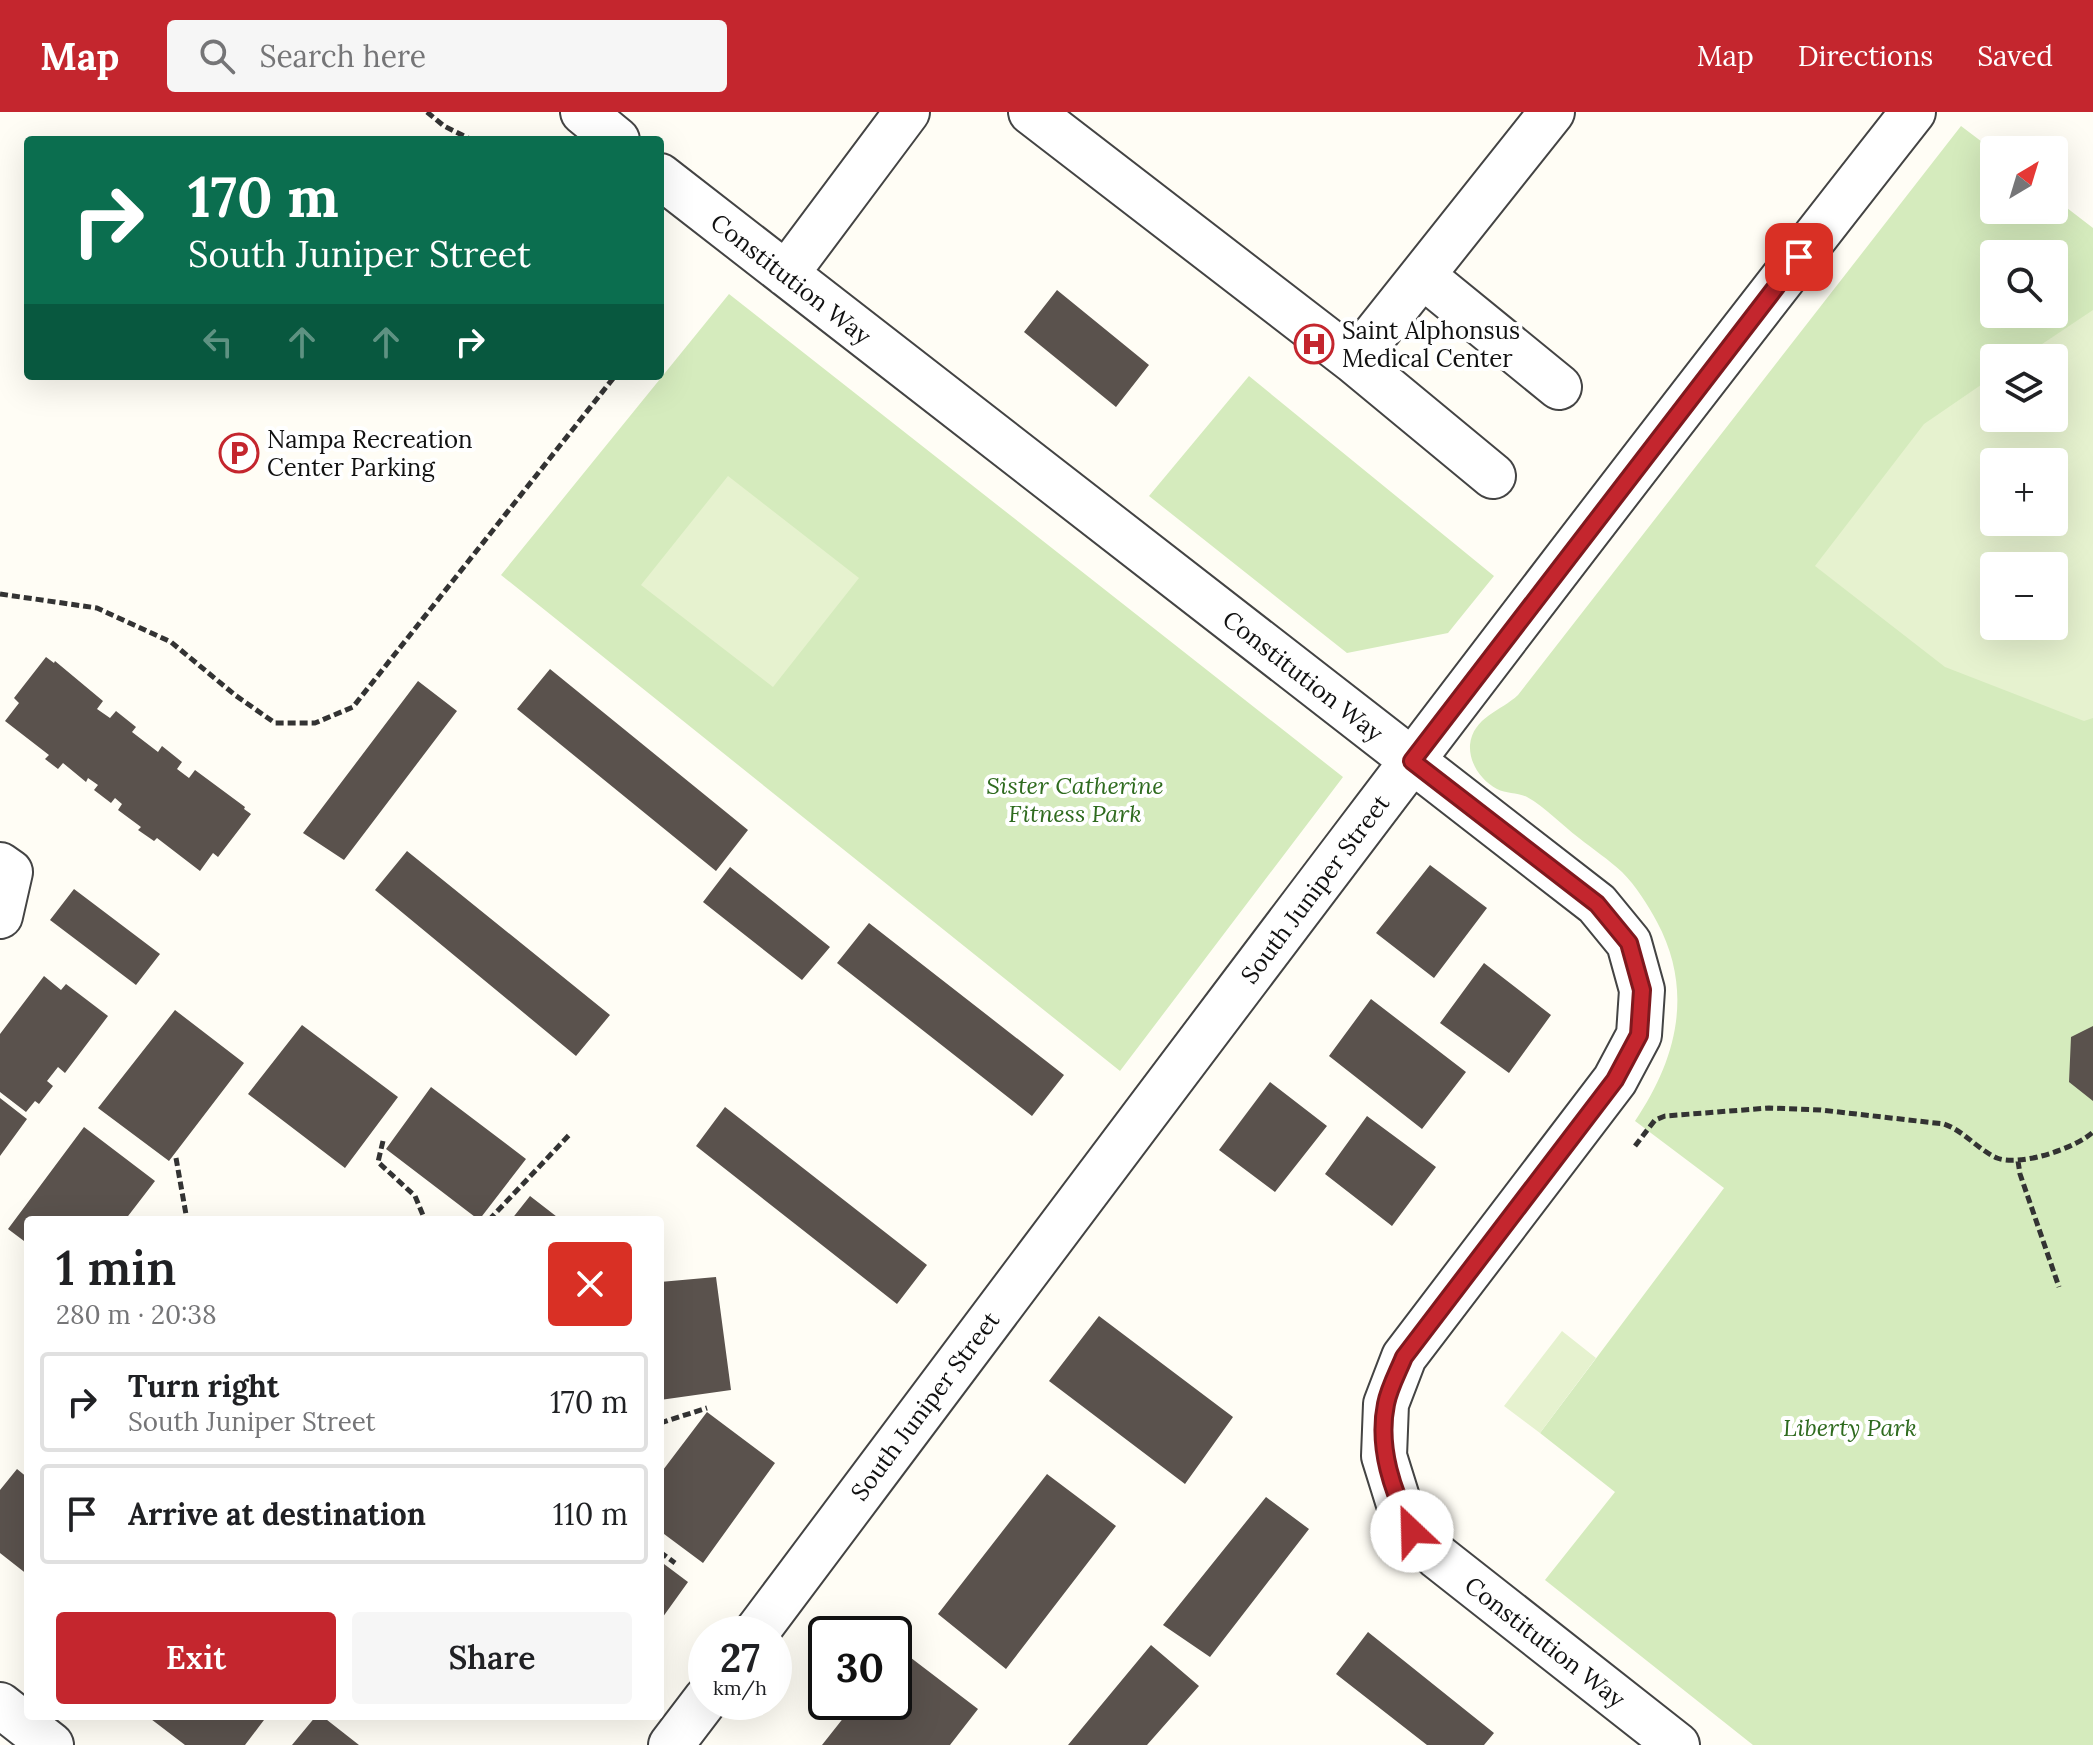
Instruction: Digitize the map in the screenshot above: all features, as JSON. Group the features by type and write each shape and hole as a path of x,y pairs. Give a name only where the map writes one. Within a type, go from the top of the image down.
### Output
{"street":[{"path":"583,112 612,136"},
{"path":"786,274 907,112"},
{"path":"1354,361 1552,112"},
{"name":"South Juniper Street","path":"769,1616 1412,761 1913,112"},
{"path":"1033,113 1354,361 1493,476"},
{"name":"Constitution Way","path":"664,181 1597,904 1629,943 1642,990 1639,1035 1615,1080 1404,1357 1386,1404 1384,1456 1398,1501 1412,1531 1429,1549 1677,1745"},
{"path":"1423,276 1559,387"},
{"path":"0,865 10,872 0,916"},
{"path":"0,1705 51,1745"},
{"path":"671,1745 690,1720"}],"path":[{"path":"427,112 444,126 464,136"},
{"path":"0,594 97,608 171,642 235,695 275,723 315,723 353,707 612,380"},
{"path":"1635,1146 1655,1120 1665,1116 1769,1108 1821,1110 1944,1124 1954,1127 1997,1158 2018,1161 2076,1144 2093,1132"},
{"path":"493,1216 571,1133"},
{"path":"383,1141 378,1162 415,1196 423,1216"},
{"path":"176,1158 186,1216"},
{"path":"2018,1161 2059,1287"},
{"path":"664,1422 707,1408"},
{"path":"664,1555 675,1563"}],"green space":[{"name":"Liberty Park","path":"1961,126 1980,140 1980,224 2068,224 2068,209 2093,228 2093,1745 1753,1745 1545,1580 1615,1492 1540,1433 1724,1188 1635,1121 1661,1073 1676,1024 1675,973 1668,948 1650,909 1632,883 1612,863 1534,801 1491,786 1474,765 1470,745 1476,728 1511,701"},
{"name":"Sister Catherine Fitness Park","path":"729,294 1343,777 1120,1071 501,575 659,380 664,380 664,374"},
{"path":"2093,310 2093,718 2084,721 1945,667 1815,566 1924,424 1980,386 1980,432 2068,432 2068,344 2042,344"},
{"path":"1249,376 1494,576 1448,633 1347,653 1149,496"},
{"path":"728,476 859,578 773,687 641,585"},
{"path":"1562,1331 1596,1358 1540,1433 1504,1406"}],"building":[{"path":"1057,290 1149,365 1116,407 1024,332"},
{"path":"46,657 103,701 97,709 110,718 116,711 136,727 132,732 158,752 162,746 182,762 177,769 189,778 195,770 245,807 251,814 218,857 213,853 200,871 157,838 154,841 138,830 141,827 118,810 122,804 115,798 111,803 94,790 98,785 88,778 86,782 63,763 58,769 45,759 49,755 5,721 19,703 14,698"},
{"path":"550,669 748,830 716,871 517,709"},
{"path":"418,681 457,711 344,860 303,833"},
{"path":"407,851 610,1015 576,1056 375,890"},
{"path":"1430,865 1487,908 1434,978 1376,933"},
{"path":"730,867 830,947 802,980 703,902"},
{"path":"74,889 160,954 136,985 50,920"},
{"path":"869,923 1064,1075 1032,1116 837,963"},
{"path":"1484,963 1551,1015 1509,1073 1440,1023"},
{"path":"44,976 61,990 66,984 108,1016 65,1073 58,1067 47,1081 53,1086 39,1104 35,1101 26,1112 0,1092 0,1034"},
{"path":"1371,999 1466,1072 1422,1129 1329,1056"},
{"path":"175,1010 244,1063 169,1161 98,1108"},
{"path":"302,1025 398,1097 345,1168 248,1094"},
{"path":"2093,1026 2093,1101 2069,1082 2071,1037"},
{"path":"1270,1082 1327,1126 1275,1192 1219,1150"},
{"path":"431,1087 526,1159 482,1216 474,1216 386,1149"},
{"path":"0,1098 27,1119 0,1156"},
{"path":"725,1107 927,1265 897,1304 696,1146"},
{"path":"1367,1116 1436,1167 1392,1226 1325,1174"},
{"path":"84,1127 155,1181 128,1216 24,1216 24,1241 8,1229"},
{"path":"530,1196 556,1216 514,1216"},
{"path":"716,1277 731,1390 664,1399 664,1282"},
{"path":"1099,1316 1233,1417 1185,1484 1049,1381"},
{"path":"707,1412 775,1463 703,1563 664,1534 664,1469"},
{"path":"17,1469 24,1475 24,1572 0,1553 0,1490"},
{"path":"1047,1474 1116,1526 1006,1669 938,1614"},
{"path":"1266,1497 1309,1529 1210,1657 1163,1625"},
{"path":"664,1564 688,1582 664,1615"},
{"path":"1368,1632 1494,1733 1484,1745 1427,1745 1336,1674"},
{"path":"1151,1645 1199,1686 1147,1745 1068,1745"},
{"path":"912,1659 978,1709 950,1745 822,1745 842,1720 912,1720"},
{"path":"152,1720 264,1720 245,1745 185,1745"},
{"path":"313,1720 327,1720 359,1745 292,1745"}],"place":[{"name":"Saint Alphonsus Medical Center","path":"1314,344"},
{"name":"Nampa Recreation Center Parking","path":"239,453"}],"route":[{"path":"1412,1531 1398,1501 1384,1456 1386,1404 1404,1357 1615,1080 1639,1035 1642,990 1629,943 1597,904 1412,761 1799,257"}]}
